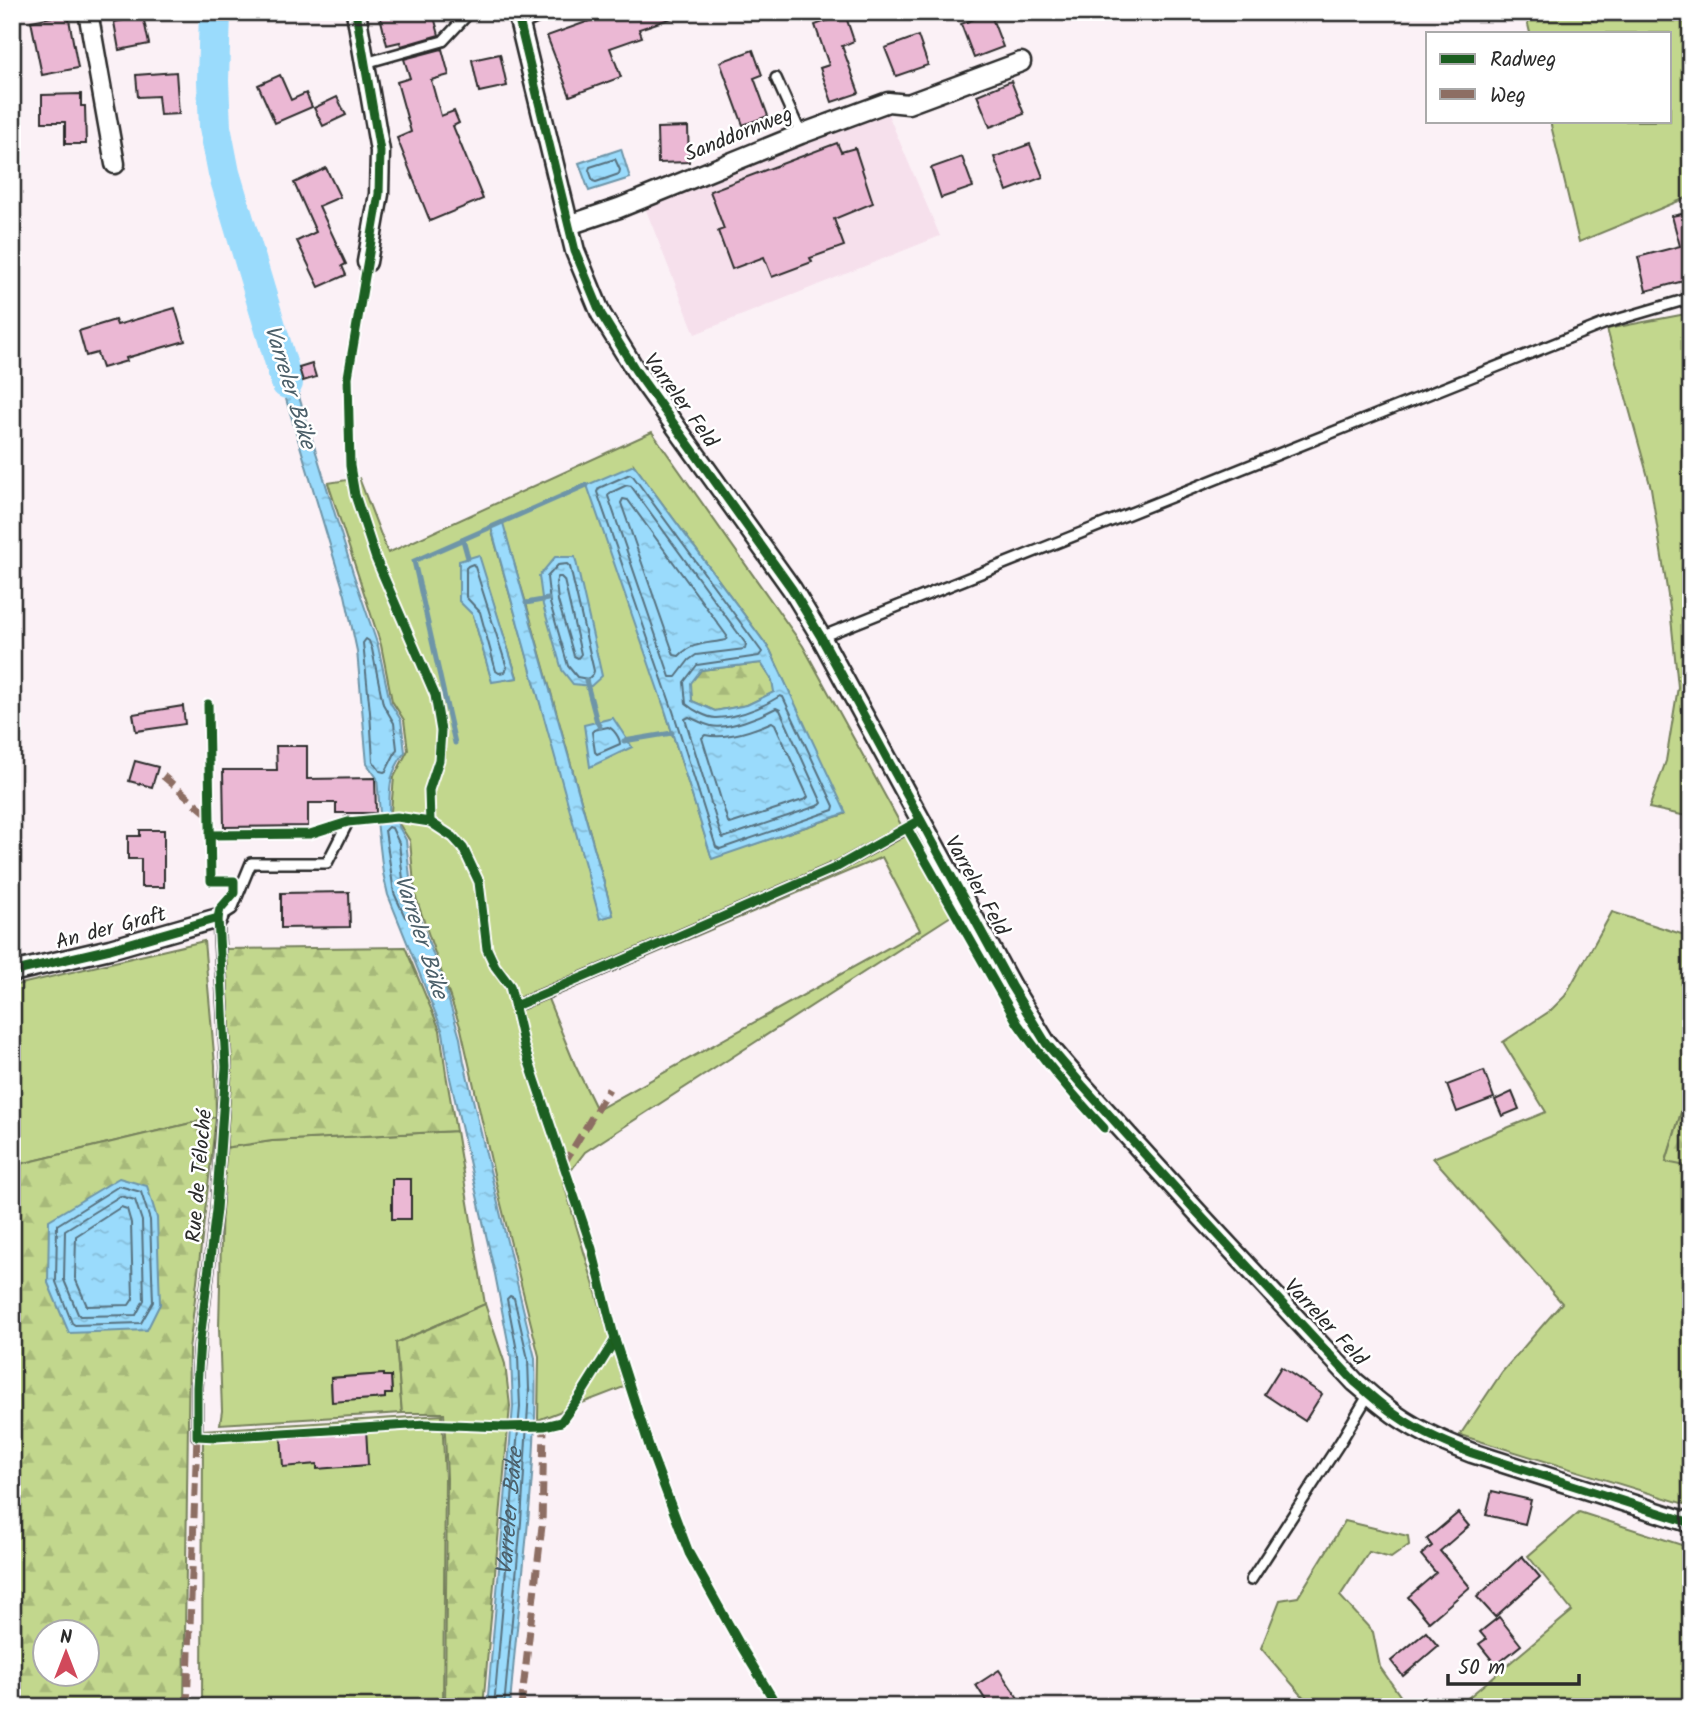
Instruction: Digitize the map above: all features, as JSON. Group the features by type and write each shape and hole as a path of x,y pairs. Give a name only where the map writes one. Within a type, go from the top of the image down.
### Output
{"street":[{"path":"88,12 115,164"},
{"path":"356,12 380,152 379,194 367,262"},
{"path":"518,16 538,12"},
{"name":"Varreler Feld","path":"518,16 575,251 601,314 636,371 792,589 821,637 1022,1005 1046,1043 1197,1212 1355,1382 1401,1419 1444,1442 1472,1453 1691,1523"},
{"name":"Sanddornweg","path":"569,225 619,208 801,134 888,102 931,104 1021,62"},
{"name":"An der Graft","path":"12,972 218,918"}],"lane":[{"path":"365,63 443,41 470,12"},
{"path":"776,78 801,134"},
{"path":"821,637 1606,323 1691,298"},
{"path":"514,1006 825,873 920,821"},
{"path":"218,918 232,909 250,863 327,863 348,822"},
{"name":"Rue de Téloché","path":"197,1436 200,1340 216,1210 226,1067 218,918"},
{"path":"1251,1580 1369,1394"}],"path":[{"path":"439,760 441,731"},
{"path":"496,968 510,986"},
{"path":"504,1427 538,1427"}],"shaded area":[{"path":"887,112 940,236 695,334 644,205"}],"green space":[{"path":"1525,12 1691,12 1691,196 1579,242 1550,122 1672,122 1672,32 1530,32"},
{"path":"1691,313 1691,817 1649,808 1666,761 1678,687 1670,608 1651,488 1607,329"},
{"path":"652,432 803,646 951,916 585,1152 563,1181 624,1387 538,1420 539,1356 461,1029 415,895 410,841 391,811 394,777 408,750 404,720 392,701 381,645 328,483 359,478 388,553","holes":["634,465 770,650 845,814 712,858 666,713","502,523 613,915 601,918 491,528","478,555 517,678 492,681 473,615","882,857 920,930 597,1110 548,999"]},
{"path":"761,663 772,680 775,692 747,705 715,711 692,701 690,683 701,670"},
{"path":"1612,912 1691,937 1691,1080 1666,1161 1691,1167 1691,1506 1460,1435 1502,1372 1562,1303 1433,1158 1546,1112 1503,1042 1550,1011 1565,996"},
{"path":"204,941 215,1065 216,1117 12,1166 12,986"},
{"path":"405,947 440,1030 456,1131 272,1141 223,1148 224,949"},
{"path":"1691,1080 1691,1167 1666,1162"},
{"path":"216,1117 189,1350 184,1707 12,1707 12,1166"},
{"path":"456,1131 485,1304 396,1343 402,1413 220,1424 223,1148 272,1141","holes":["392,1179 411,1179 392,1219","383,1374 391,1376 392,1393 385,1394 385,1398 332,1401 331,1378"]},
{"path":"485,1304 505,1364 510,1406 483,1707 445,1707 447,1478 444,1413 402,1413 396,1343"},
{"path":"442,1415 445,1478 443,1707 202,1707 203,1430"},
{"path":"1579,1512 1691,1548 1691,1707 1457,1707 1572,1611 1528,1556"},
{"path":"1345,1521 1408,1536 1409,1545 1391,1558 1369,1552 1340,1596 1373,1632 1380,1667 1408,1707 1312,1707 1261,1648 1280,1600 1298,1597"}],"water":[{"path":"621,149 630,178 589,191 579,163"},
{"path":"274,342 285,351 378,646 390,702 401,720 405,752 391,781 389,813 406,840 412,897 444,984 460,1038 535,1358 531,1489 510,1707 487,1707 513,1407 511,1357 450,1078 443,1032 388,895 377,821 380,813 377,778 367,764 357,651 345,595 273,356"},
{"path":"634,465 770,650 846,813 712,859 666,713 587,485","holes":["761,663 772,680 774,692 747,705 715,711 692,701 691,683 701,670"]},
{"path":"503,523 613,915 600,919 491,527"},
{"path":"479,555 517,678 492,682 473,615 459,601 459,561"},
{"path":"555,557 575,557 602,676 591,686 573,684 562,670 543,605 539,576"},
{"path":"613,718 632,747 590,767 584,725"},
{"path":"119,1178 147,1186 157,1218 160,1304 147,1330 69,1333 48,1283 49,1220"}],"building":[{"path":"379,12 417,12 418,17 433,13 439,35 401,46 400,42 387,45"},
{"path":"602,12 681,12 681,15 639,29 642,37 610,48 621,77 570,96 547,36 603,16"},
{"path":"990,13 1003,47 974,58 961,24"},
{"path":"68,14 78,68 42,75 31,21"},
{"path":"845,14 854,41 842,46 859,93 832,102 820,68 829,65 815,25"},
{"path":"143,16 149,44 119,50 114,22"},
{"path":"918,36 928,65 896,76 885,48"},
{"path":"442,49 449,75 431,80 441,116 454,111 459,123 453,126 483,199 430,221 397,138 411,132 397,82 410,78 404,59"},
{"path":"753,50 762,75 754,78 768,116 743,125 720,62"},
{"path":"500,54 507,86 479,92 472,60"},
{"path":"176,72 179,114 160,115 158,96 138,97 136,75"},
{"path":"280,75 291,100 306,93 312,107 275,123 258,85"},
{"path":"1011,81 1024,114 990,127 977,95"},
{"path":"81,94 81,106 85,106 86,144 65,144 65,122 42,122 42,95"},
{"path":"337,97 346,115 323,126 314,108"},
{"path":"688,127 689,162 658,163 657,128"},
{"path":"837,143 841,152 855,148 873,203 834,219 844,246 810,258 812,262 772,277 764,257 732,269 718,231 724,229 710,191"},
{"path":"1030,144 1043,177 1007,191 994,157"},
{"path":"962,157 973,187 941,198 931,168"},
{"path":"326,168 340,197 319,206 346,264 342,266 346,275 319,287 297,241 316,232 294,183"},
{"path":"1691,212 1691,279 1646,291 1638,257 1680,246 1672,216"},
{"path":"175,308 185,341 102,368 97,353 86,356 79,331 115,320 117,325"},
{"path":"312,364 316,377 303,381 299,368"},
{"path":"183,706 185,724 136,731 133,714"},
{"path":"276,746 307,746 307,779 375,778 376,813 336,813 336,803 308,803 308,826 224,827 223,770 277,770"},
{"path":"135,761 158,767 152,787 129,781"},
{"path":"140,830 164,830 164,887 141,887 141,859 128,859 128,836 140,836"},
{"path":"349,892 350,927 281,928 281,893"},
{"path":"1484,1071 1494,1098 1457,1112 1447,1085"},
{"path":"1512,1092 1519,1109 1502,1116 1495,1100"},
{"path":"392,1179 411,1179 411,1219 392,1219"},
{"path":"1281,1367 1322,1394 1305,1421 1264,1394"},
{"path":"384,1374 391,1376 392,1394 385,1394 385,1398 332,1402 331,1378"},
{"path":"366,1428 368,1465 317,1469 317,1464 283,1467 281,1434"},
{"path":"1492,1491 1531,1500 1525,1524 1486,1515"},
{"path":"1458,1513 1469,1526 1440,1551 1470,1587 1429,1622 1408,1597 1436,1573 1421,1555 1432,1546 1427,1539"},
{"path":"1522,1556 1540,1577 1495,1617 1477,1597"},
{"path":"1499,1617 1521,1645 1496,1665 1479,1644 1486,1639 1480,1632"},
{"path":"1426,1632 1438,1646 1403,1676 1391,1661"},
{"path":"999,1670 1024,1707 990,1707 976,1685"}],"waterway":[{"name":"Varreler Bäke","path":"215,12 215,127 224,173 287,383"},
{"path":"455,743 414,561 587,485"},
{"path":"463,540 468,558"},
{"path":"526,603 548,599"},
{"path":"586,680 600,727"},
{"path":"624,741 672,733"}],"marked path":[{"path":"163,776 210,816"},
{"path":"563,1165 609,1089"},
{"path":"521,1707 542,1526 544,1426"},
{"path":"187,1707 197,1436 204,1436"}],"cycle path":[{"path":"356,12 380,151 379,194 348,377 350,466 355,495 376,559 435,695 441,731 439,760 429,790 430,822"},
{"path":"517,12 575,251 601,314 636,371 792,589 821,637 1011,986 1046,1043 1197,1212 1355,1382 1395,1415 1449,1444 1472,1453 1691,1523"},
{"path":"208,704 211,881 234,881 234,893 220,909 218,918 226,1067 216,1210 200,1340 197,1436 426,1424 544,1426 561,1422 615,1340"},
{"path":"210,835 310,834 348,822 397,817 430,822 453,837 463,848 479,882 487,949 495,966 510,986 524,1047 592,1249 615,1340 651,1452 689,1553 778,1707"},
{"path":"515,1006 837,867 917,822"},
{"path":"907,828 1018,1024 1059,1078 1104,1128"},
{"path":"12,972 110,949 218,918"}]}
